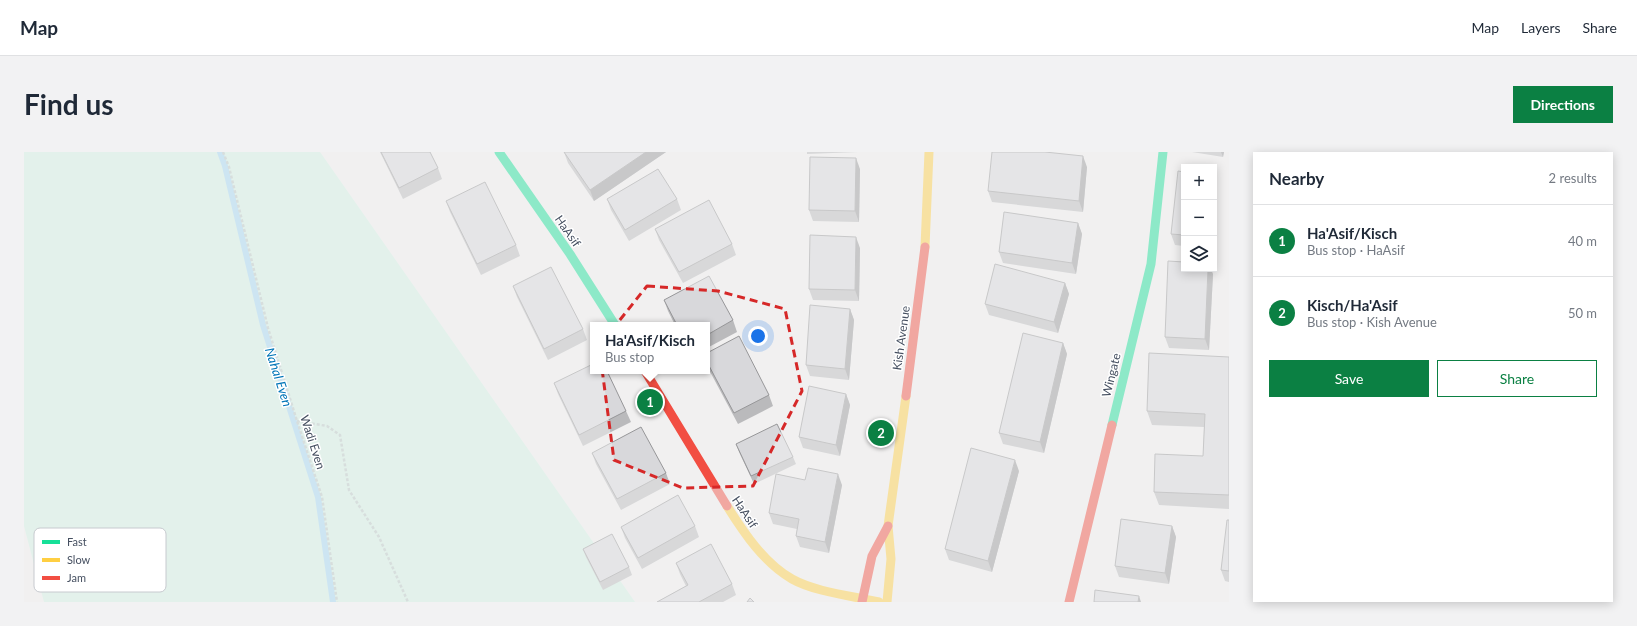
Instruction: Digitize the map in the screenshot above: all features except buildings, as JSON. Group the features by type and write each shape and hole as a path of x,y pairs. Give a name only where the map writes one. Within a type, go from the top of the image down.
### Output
{"street":[{"name":"HaAsif","path":"499,152 570,254 613,322"},
{"name":"Kish Avenue","path":"887,602 891,559 888,526 924,259 929,152"},
{"name":"Wingate","path":"1069,602 1151,264 1163,152"},
{"name":"HaAsif","path":"647,374 743,532 764,557 792,579 805,585 862,600 879,602"},
{"name":"Kish Avenue","path":"862,600 872,556 888,526"}],"path":[{"name":"Wadi Even","path":"223,152 229,168 268,328 322,498 337,602"},
{"path":"297,421 327,426 340,435 349,490 379,537 408,602"}],"highlighted area":[{"path":"647,286 718,291 785,309 802,391 753,486 683,488 614,460 599,346"}],"green space":[{"path":"24,152 320,152 635,602 44,602 41,592 166,592 166,528 34,528 34,564 24,526"}],"waterway":[{"name":"Nahal Even","path":"220,152 225,166 263,325 318,497 333,602"}],"traffic: fast":[{"path":"499,152 570,254 613,322"},
{"path":"1112,425 1151,264 1163,152"}],"traffic: slow":[{"path":"925,247 929,152"},
{"path":"887,602 891,559 888,526 906,396"},
{"path":"727,506 755,547 772,565 792,579 812,587 834,593 879,602"}],"traffic: jam":[{"path":"906,396 925,247"},
{"path":"647,374 727,506"},
{"path":"1069,602 1112,425"},
{"path":"862,602 872,556 888,526"}],"place":[{"name":"Ha'Asif/Kisch","path":"650,402"},
{"name":"Kisch/Ha'Asif","path":"881,433"}]}
